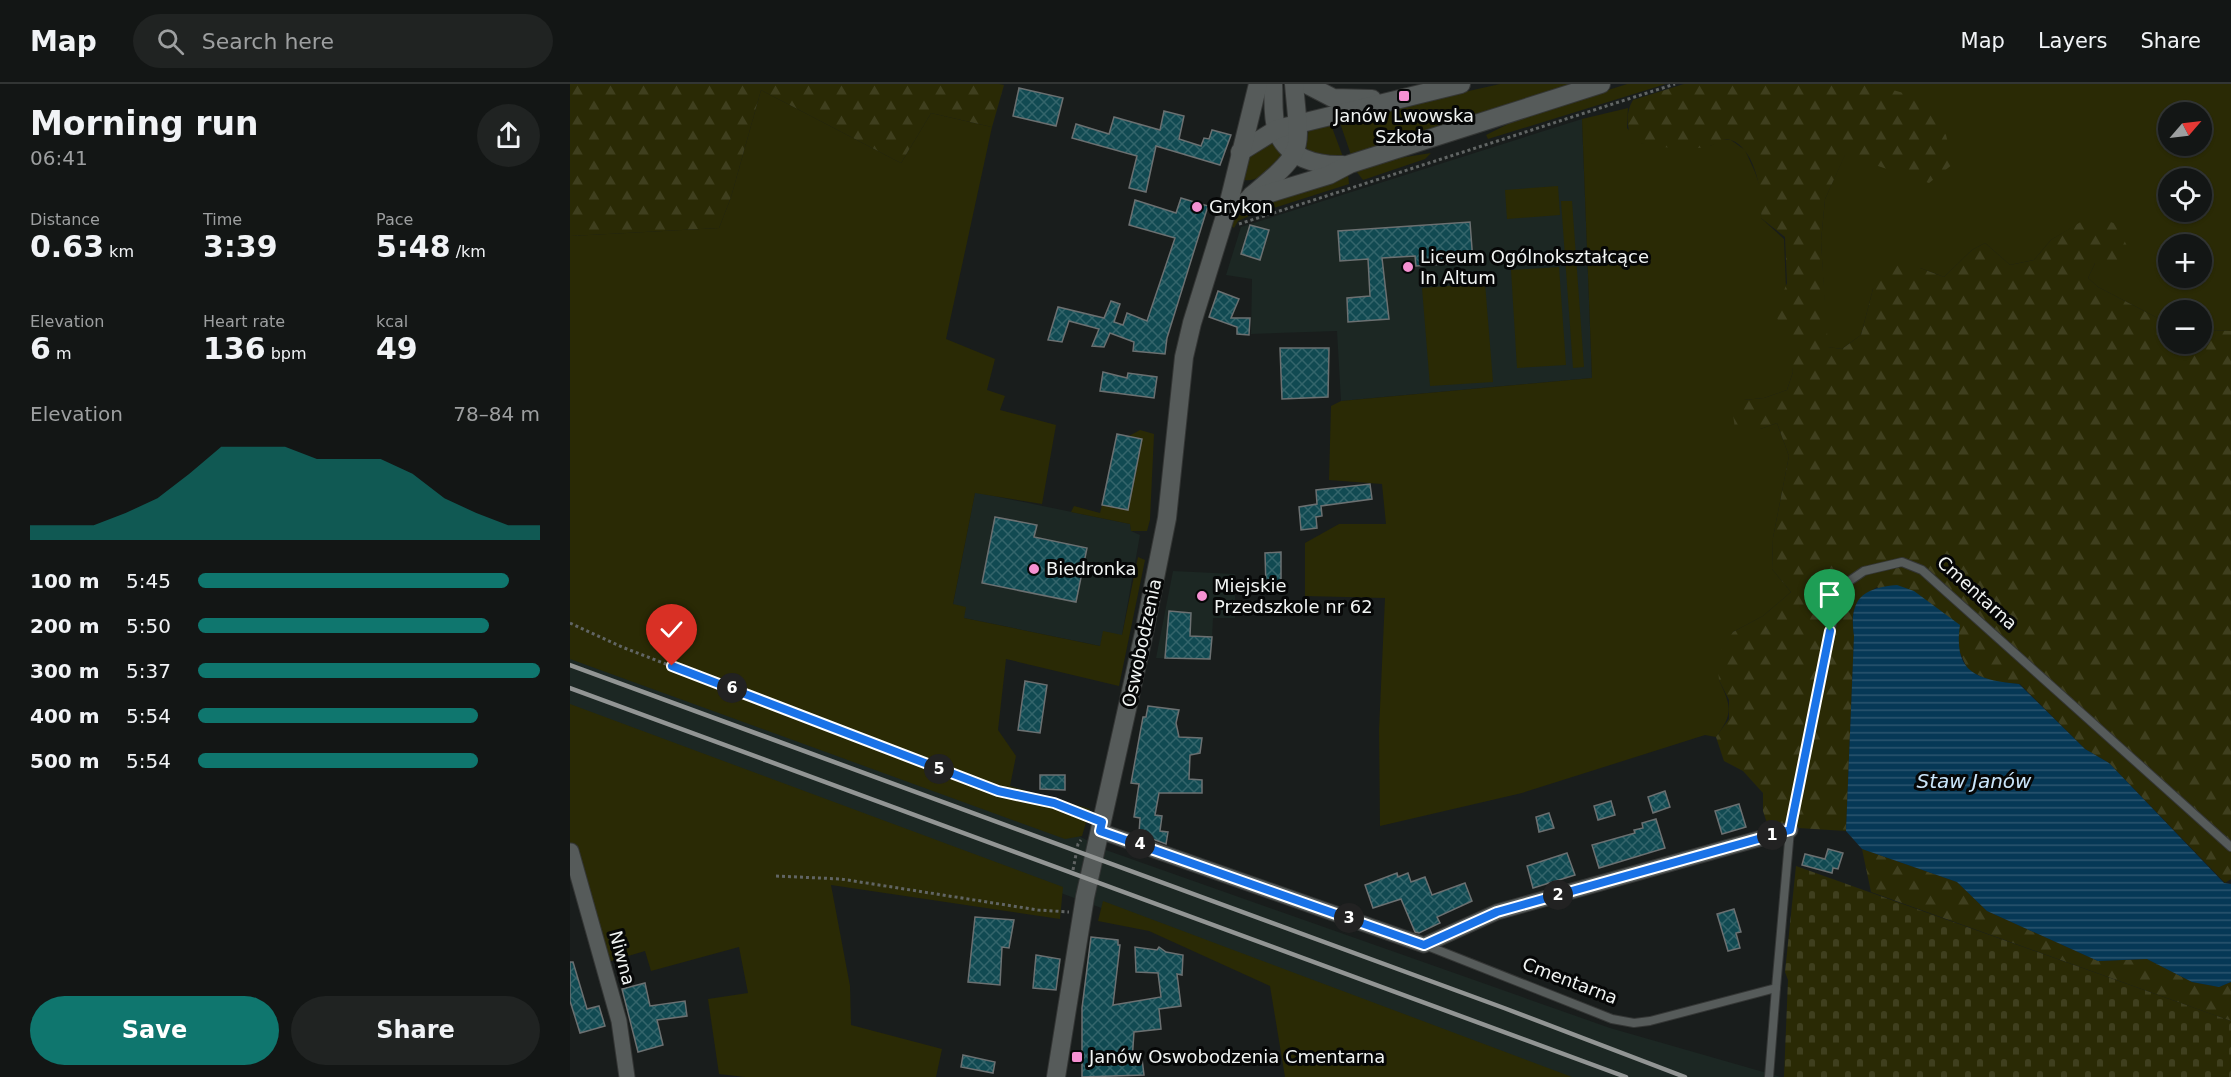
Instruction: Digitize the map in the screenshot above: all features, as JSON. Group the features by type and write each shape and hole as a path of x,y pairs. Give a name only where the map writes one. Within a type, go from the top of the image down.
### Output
{"street":[{"name":"Oswobodzenia","path":"1056,1077 1073,912 1095,830 1167,519 1184,357 1227,210 1258,84"},
{"path":"1273,84 1276,129 1296,154 1324,165 1347,165"},
{"path":"1247,200 1276,176 1296,154 1298,123 1294,84"},
{"path":"1306,84 1333,98 1404,96"},
{"path":"1240,152 1276,129 1371,107 1404,96 1461,84"},
{"path":"1227,210 1247,200 1329,175 1347,165 1602,84"},
{"name":"Cmentarna","path":"1095,830 1424,945"},
{"path":"1424,945 1497,912 1790,830"},
{"name":"Niwna","path":"571,851 619,1021 627,1077"}],"lane":[{"name":"Cmentarna","path":"1769,1077 1790,830 1830,631 1842,586 1864,571 1902,562 1922,570 2231,847"},
{"name":"Cmentarna","path":"1424,945 1612,1019 1634,1023 1650,1021 1776,988"}],"path":[{"path":"1220,229 1231,232 1242,222 1358,187 1675,84"},
{"path":"570,623 622,647 903,756 998,791 1054,803 1095,830 1078,844 1071,878"},
{"path":"776,876 841,879 1038,910 1073,912"}],"shaded area":[{"name":"Liceum Ogólnokształcące In Altum","path":"1582,119 1592,378 1341,401 1337,331 1251,334 1252,279 1226,275 1241,227"},
{"path":"975,492 1130,524 1131,531 1140,535 1122,635 1100,646 964,618 953,604"},
{"name":"Miejskie Przedszkole nr 62","path":"1173,571 1235,574 1235,618 1213,618 1211,660 1156,658"},
{"path":"570,644 1066,829 1103,849 1610,1028 1781,1077 1538,1077 1226,954 570,712"}],"green space":[{"path":"570,84 1004,85 992,127 931,113 901,163 761,90 731,197 719,228 570,236"},
{"path":"1500,84 1576,84 1351,155 1339,120"},
{"path":"1627,84 1666,84 1488,139 1486,135 1520,118"},
{"path":"1684,84 1871,84 1918,97 1946,135 1953,164 1929,183 1845,155 1825,199 1821,241 1828,347 1842,349 1861,335 1873,289 1895,265 1920,268 1944,277 1972,250 1985,243 2010,265 2034,260 2051,240 2092,215 2116,224 2130,252 2120,267 2095,263 2088,278 2098,287 2158,318 2158,354 2212,354 2212,330 2231,331 2231,879 2225,883 2109,763 2085,749 2020,684 1990,681 1968,670 1957,646 1877,587 1863,597 1853,612 1846,831 1768,826 1763,811 1763,793 1743,771 1724,761 1716,737 1729,719 1729,700 1719,680 1717,656 1733,632 1763,616 1791,592 1772,569 1773,538 1789,456 1777,423 1760,429 1735,429 1733,414 1744,400 1764,398 1787,390 1793,372 1785,335 1777,318 1779,303 1787,283 1785,237 1761,218 1761,197 1756,174 1747,153 1740,145 1725,139 1710,146 1696,148 1654,146 1632,141 1628,120 1633,100"},
{"path":"1871,84 2231,84 2231,331 2212,330 2212,300 2158,300 2158,318 2098,287 2088,278 2095,263 2092,216 2051,240 2034,260 2010,265 1985,243 1972,250 1944,277 1920,268 1873,289 1861,335 1842,349 1827,347 1821,241 1825,199 1875,87"},
{"path":"761,90 901,163 931,113 992,127 946,339 995,359 987,390 1005,396 1000,410 1056,425 1042,504 975,493 953,604 966,607 964,618 1100,646 1103,631 1122,635 1138,557 1145,560 1119,686 1006,659 998,730 1016,756 1010,786 1090,809 1082,836 1065,839 570,659 570,236 719,228 731,197"},
{"path":"1628,108 1627,128 1641,143 1710,146 1721,139 1731,140 1745,150 1764,199 1761,218 1784,239 1788,337 1793,372 1787,390 1764,398 1744,400 1760,429 1777,423 1789,456 1773,538 1772,569 1791,592 1763,616 1733,632 1719,680 1729,709 1726,722 1716,737 1705,735 1522,793 1380,826 1379,730 1385,598 1305,596 1305,543 1339,524 1386,524 1382,484 1329,480 1331,406 1341,401 1592,378 1582,119"},
{"path":"1330,122 1343,157 1311,152 1306,148 1309,128"},
{"path":"1271,137 1286,152 1272,168 1260,177 1240,179 1245,158"},
{"path":"1431,153 1425,159 1363,180 1356,171 1393,159"},
{"path":"1348,173 1349,184 1249,216 1238,221 1234,228 1230,225 1249,205"},
{"path":"1558,186 1560,215 1507,219 1505,190"},
{"path":"1561,201 1572,201 1584,367 1573,368"},
{"path":"1559,267 1566,365 1517,368 1511,270"},
{"path":"1485,283 1493,382 1430,386 1422,288"},
{"path":"1140,430 1154,434 1150,520 1147,531 1131,531 1130,524 1071,512 1074,506 1100,513 1102,505 1128,510 1142,439 1129,436"},
{"path":"570,704 1063,887 1060,919 831,885 850,986 851,1025 942,1049 936,1077 745,1077 719,1074 708,999 748,993 739,947 651,971 645,951 608,962 570,868"},
{"path":"1862,849 1957,882 1987,911 2098,961 2147,959 2192,982 2219,987 2231,982 2231,1021 1871,892"},
{"path":"1796,866 2231,1021 2231,1077 1784,1077 1788,980 1785,972"},
{"path":"1103,901 1572,1077 1285,1077 1270,986 1149,931 1098,921"}],"water":[{"name":"Staw Janów","path":"1897,585 1914,591 1960,625 1960,654 1971,671 1991,680 2019,684 2085,749 2109,763 2224,883 2231,884 2231,982 2219,987 2192,982 2147,959 2098,961 1987,911 1957,882 1862,849 1846,831 1854,613 1860,598 1866,593 1874,589"}],"building":[{"path":"1019,88 1063,98 1056,126 1013,116"},
{"path":"1164,111 1184,116 1179,139 1201,146 1204,138 1209,139 1212,130 1231,135 1220,165 1156,146 1146,192 1129,188 1137,156 1072,138 1076,124 1109,134 1114,117 1160,130"},
{"path":"1181,198 1208,206 1167,338 1165,354 1133,351 1134,342 1110,333 1104,347 1092,346 1099,329 1069,321 1062,342 1048,340 1058,307 1104,318 1111,301 1120,304 1114,322 1123,325 1127,313 1147,321 1175,238 1129,225 1135,200 1176,213"},
{"path":"1470,222 1473,262 1416,266 1415,256 1382,258 1389,319 1348,322 1347,298 1370,296 1368,259 1340,261 1338,231"},
{"path":"1250,225 1269,230 1260,260 1241,254"},
{"path":"1218,291 1239,299 1231,318 1250,318 1249,335 1237,334 1237,327 1209,317"},
{"path":"1280,348 1329,348 1328,397 1282,399"},
{"path":"1103,372 1127,378 1128,373 1157,377 1154,398 1100,391"},
{"path":"1117,434 1142,439 1128,510 1102,505"},
{"path":"1370,484 1372,499 1321,506 1322,516 1316,517 1317,528 1301,530 1299,507 1317,504 1316,490"},
{"name":"Biedronka","path":"995,517 1037,525 1034,537 1087,548 1076,602 982,583"},
{"path":"1281,552 1281,587 1266,587 1265,553"},
{"path":"1169,611 1191,613 1190,636 1212,637 1210,659 1165,658"},
{"path":"1025,681 1047,685 1040,733 1018,730"},
{"path":"1148,706 1179,710 1176,723 1179,737 1202,738 1200,753 1190,755 1189,779 1202,780 1202,793 1159,793 1155,815 1162,816 1160,831 1168,832 1166,844 1139,834 1140,818 1134,817 1139,784 1131,783 1143,717 1146,717"},
{"path":"1040,775 1065,775 1065,790 1040,789"},
{"path":"1665,791 1670,807 1653,813 1648,797"},
{"path":"1611,801 1615,815 1598,820 1594,806"},
{"path":"1739,804 1746,827 1722,834 1715,811"},
{"path":"1549,813 1554,828 1539,832 1536,817"},
{"path":"1656,819 1665,848 1599,868 1592,845 1635,833 1634,830 1643,828 1642,823"},
{"path":"1828,849 1843,853 1838,869 1833,868 1832,873 1802,865 1805,854 1825,859"},
{"path":"1567,853 1575,875 1533,888 1527,866"},
{"path":"1397,873 1398,877 1408,873 1411,882 1425,877 1432,895 1465,883 1472,901 1437,917 1440,923 1419,933 1415,932 1401,899 1373,908 1365,885"},
{"path":"1734,909 1741,932 1736,933 1740,948 1728,951 1717,914"},
{"path":"975,917 1014,920 1009,948 1002,947 1000,985 968,982"},
{"path":"1091,937 1118,940 1118,945 1120,945 1113,1005 1161,997 1158,973 1136,972 1135,947 1157,950 1159,947 1166,952 1183,955 1182,975 1177,974 1181,1006 1159,1009 1161,1029 1134,1032 1132,1061 1142,1059 1144,1075 1082,1077 1082,1008"},
{"path":"1036,955 1060,959 1056,990 1033,988"},
{"path":"570,962 573,962 587,1009 599,1006 605,1026 580,1033 570,1001"},
{"path":"645,983 650,1006 685,1001 687,1016 657,1020 663,1045 638,1052 622,989"},
{"path":"963,1055 995,1062 993,1073 961,1067"}],"railway":[{"path":"570,665 1504,1008 1685,1077"},
{"path":"570,688 1626,1077"}],"place":[{"name":"Janów Lwowska Szkoła","path":"1404,96"},
{"name":"Grykon","path":"1197,207"},
{"name":"Liceum Ogólnokształcące In Altum","path":"1408,267"},
{"name":"Biedronka","path":"1034,569"},
{"name":"Miejskie Przedszkole nr 62","path":"1202,596"},
{"name":"Janów Oswobodzenia Cmentarna","path":"1077,1057"}],"route":[{"path":"672,666 998,791 1054,803 1102,822 1100,831 1424,945 1497,912 1790,830 1830,631"}]}
